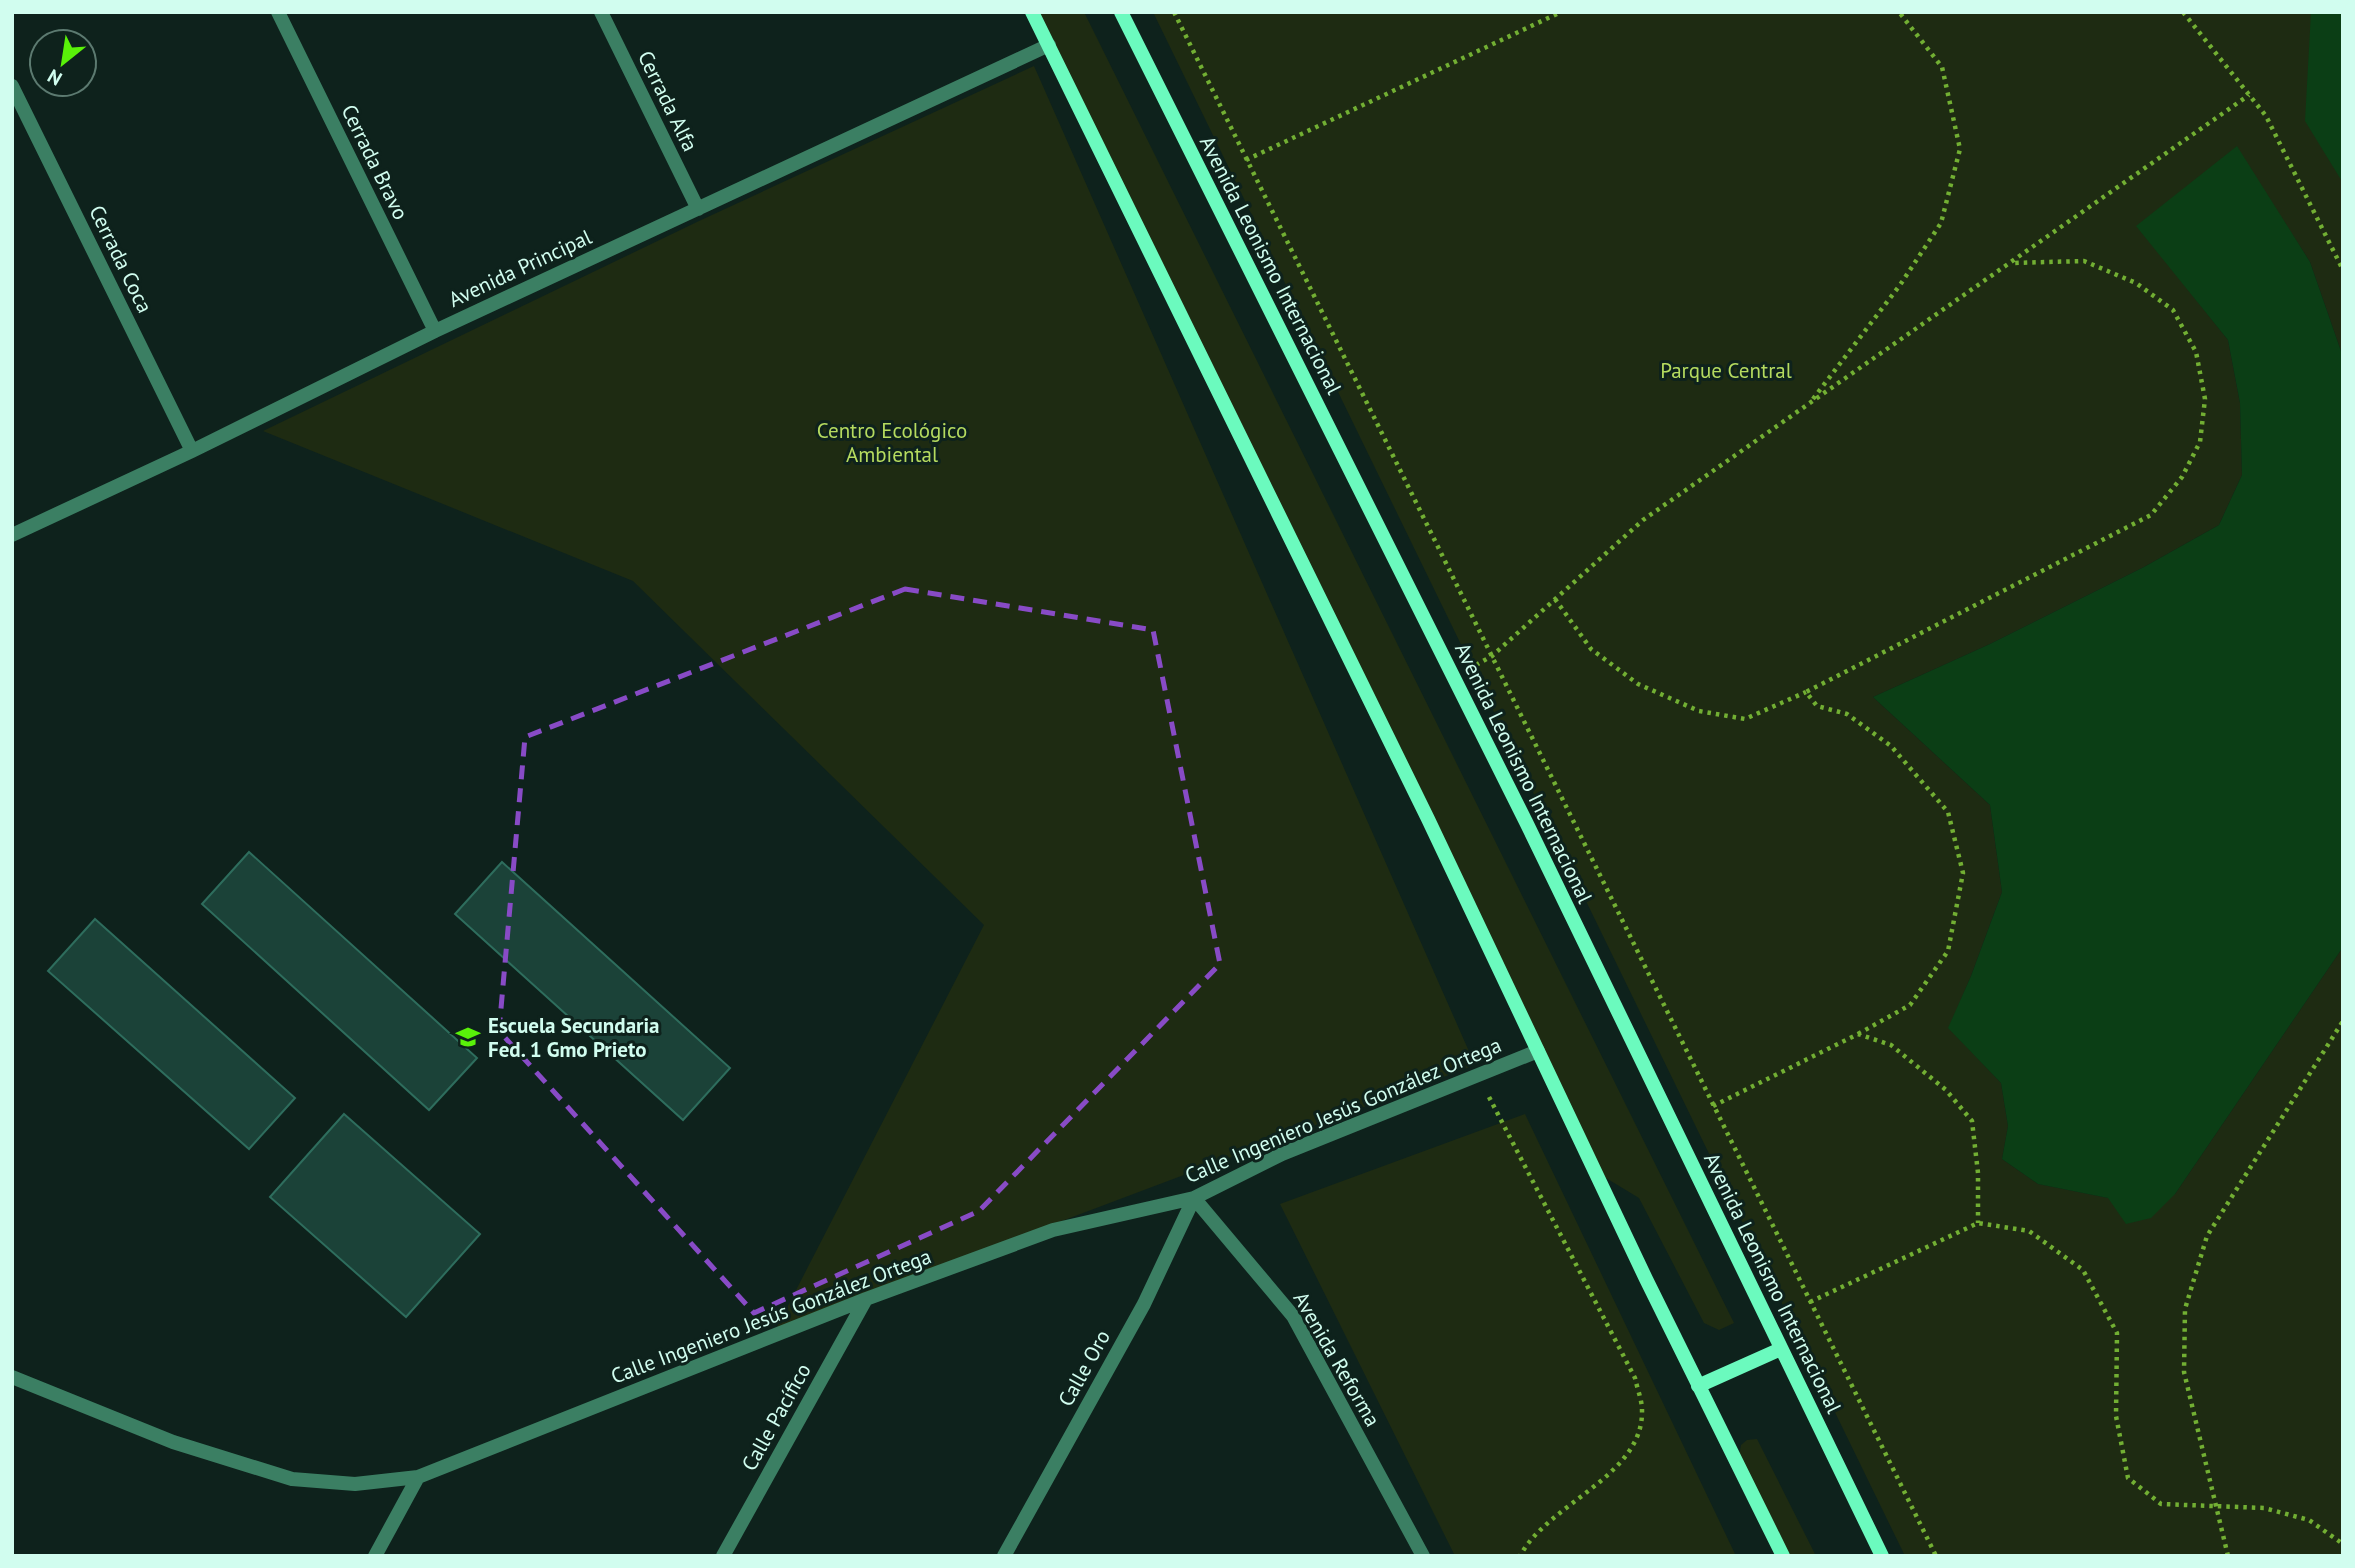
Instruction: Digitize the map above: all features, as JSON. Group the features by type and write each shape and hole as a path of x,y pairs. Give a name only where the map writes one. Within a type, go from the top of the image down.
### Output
{"street":[{"name":"Cerrada Bravo","path":"278,12 435,331"},
{"name":"Cerrada Alfa","path":"601,12 698,209"},
{"path":"1032,12 1422,806 1698,1386 1783,1556"},
{"name":"Avenida Leonismo Internacional","path":"1121,12 1526,822 1882,1556"},
{"name":"Avenida Principal","path":"12,535 192,451 435,331 1049,45"},
{"name":"Cerrada Coca","path":"12,86 192,451"},
{"name":"Calle Ingeniero Jesús González Ortega","path":"12,1377 173,1442 292,1479 355,1484 418,1477 866,1299 1053,1230 1194,1198 1282,1154 1538,1051"},
{"name":"Calle Oro","path":"1004,1556 1144,1304 1194,1198"},
{"name":"Avenida Reforma","path":"1194,1198 1293,1316 1423,1556"},
{"name":"Calle Pacífico","path":"723,1556 866,1299"},
{"path":"1698,1386 1781,1349"},
{"path":"375,1556 418,1477"}],"path":[{"path":"1174,12 1936,1556"},
{"path":"1246,160 1561,12"},
{"path":"1810,404 1900,285 1941,223 1960,149 1942,67 1899,12"},
{"path":"2183,12 2266,116 2343,270"},
{"path":"1454,678 1492,656 1643,520 2249,95"},
{"path":"1555,598 1591,649 1638,684 1699,711 1745,719 1806,692 2151,515 2182,477 2200,442 2206,399 2196,352 2173,310 2136,283 2084,261 2011,262"},
{"path":"1713,1106 1910,1005 1948,951 1963,873 1948,812 1891,746 1847,714 1817,706 1806,692"},
{"path":"2228,1556 2184,1372 2185,1309 2207,1236 2343,1021"},
{"path":"1858,1034 1891,1045 1946,1090 1972,1121 1978,1173 1978,1223"},
{"path":"1478,1075 1635,1378 1642,1410 1637,1441 1624,1459 1538,1531 1520,1556"},
{"path":"1810,1301 1978,1223 2029,1231 2083,1270 2117,1333 2116,1416 2128,1478 2161,1504 2264,1508 2309,1520 2343,1544"}],"highlighted area":[{"path":"905,589 1153,630 1220,964 979,1211 754,1313 499,1031 525,737"}],"green space":[{"path":"1028,12 1084,12 1734,1323 1719,1330 1704,1323 1639,1198 1601,1175"},
{"name":"Parque Central","path":"1153,12 2343,12 2343,357 2310,262 2236,147 2194,297 2228,340 2240,403 2242,475 2219,525 2144,567 1990,644 1873,697 1990,805 2002,892 1949,1028 2001,1083 2008,1126 2002,1159 2038,1184 2108,1198 2175,1194 2343,947 2343,1556 1905,1556"},
{"name":"Centro Ecológico Ambiental","path":"1034,66 1475,1065 776,1329 984,925 633,581 263,431 699,221"},
{"path":"1525,1114 1736,1556 1455,1556 1280,1204"},
{"path":"1757,1439 1816,1556 1789,1556 1739,1456 1741,1445 1747,1440"}],"shaded area":[{"path":"2311,12 2343,12 2343,183 2305,121"},
{"path":"2237,146 2310,262 2343,357 2343,947 2175,1194 2151,1218 2126,1224 2108,1198 2038,1184 2002,1159 2008,1126 2001,1083 1948,1028 1971,976 2002,892 1990,805 1873,697 1990,644 2144,567 2219,525 2242,475 2240,403 2228,340 2136,226"}],"building":[{"path":"249,852 477,1058 429,1110 202,904"},
{"path":"502,862 730,1068 683,1120 455,914"},
{"path":"95,919 295,1098 249,1149 48,971"},
{"path":"344,1114 480,1234 406,1317 270,1197"}],"place":[{"name":"Escuela Secundaria Fed. 1 Gmo Prieto","path":"468,1037"}]}
